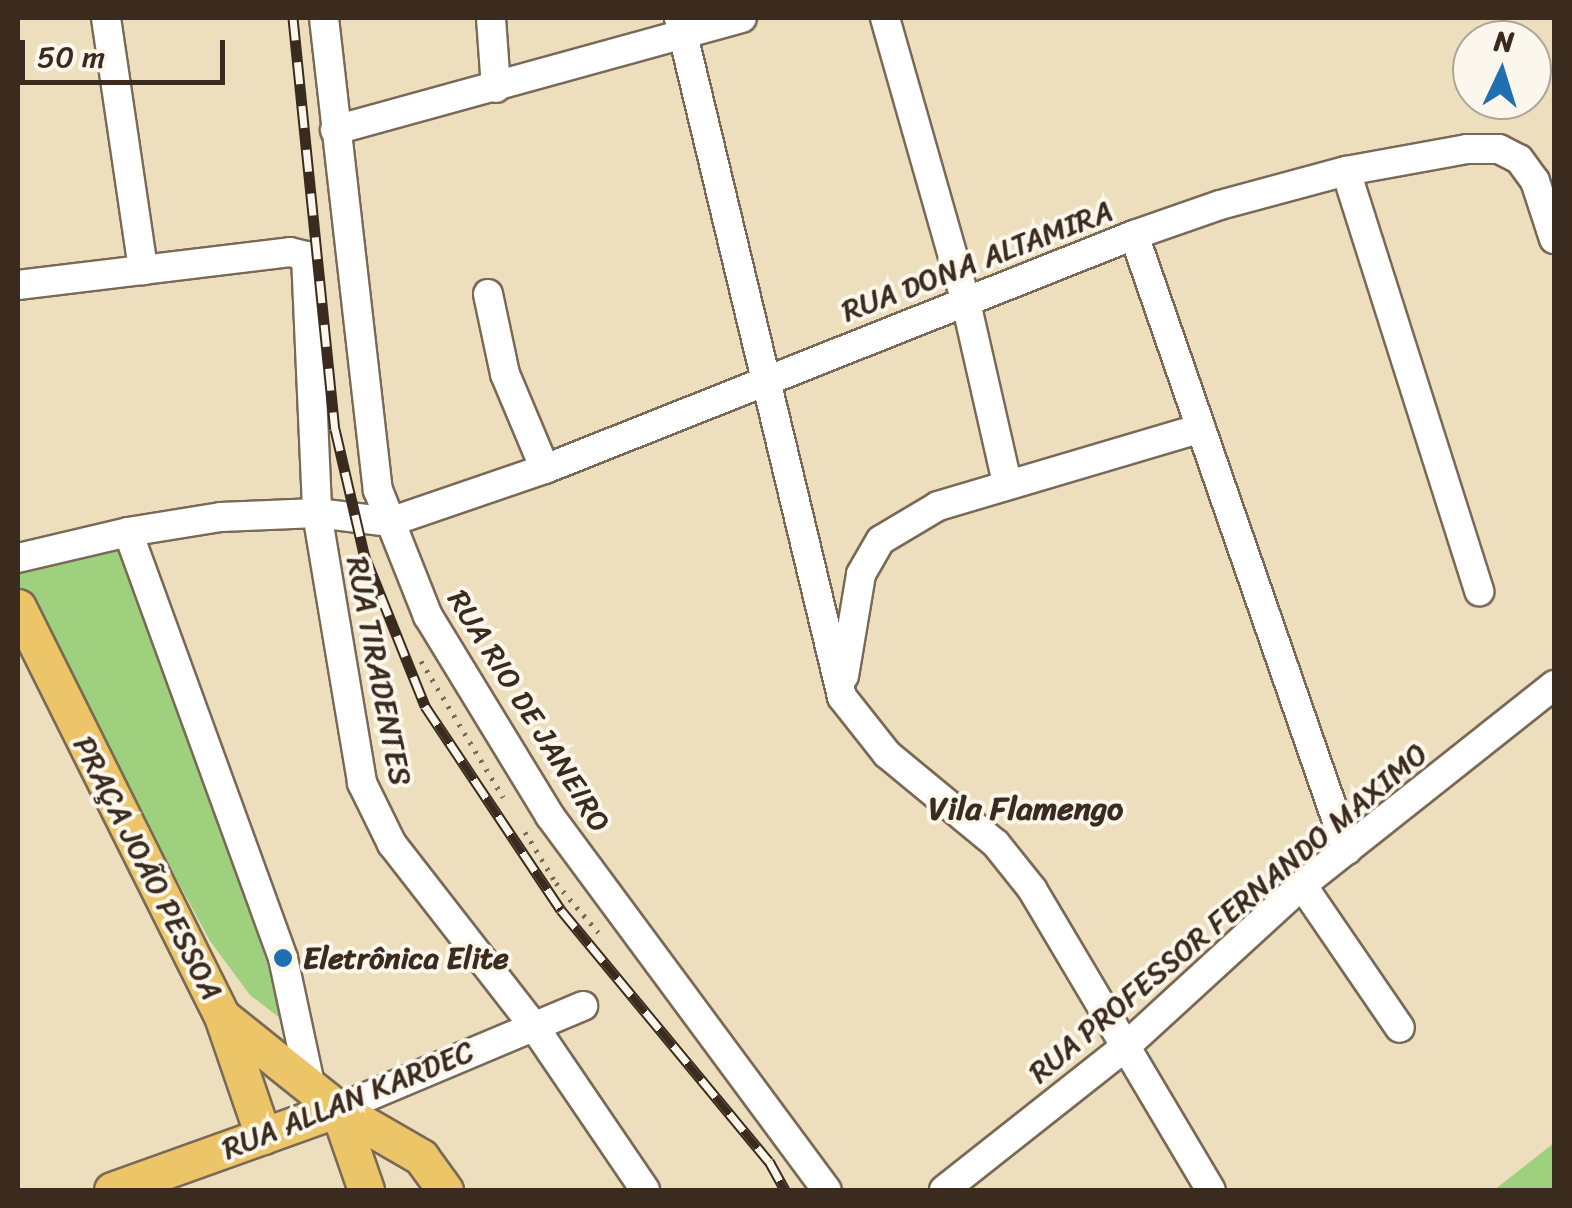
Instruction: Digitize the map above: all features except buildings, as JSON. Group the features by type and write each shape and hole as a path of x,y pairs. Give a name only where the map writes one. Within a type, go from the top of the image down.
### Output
{"main road":[{"name":"PRAÇA JOÃO PESSOA","path":"18,608 222,1016 263,1136"},
{"path":"222,1016 338,1109 395,1138 420,1158 445,1190"},
{"path":"338,1109 366,1190"},
{"name":"RUA ALLAN KARDEC","path":"112,1190 338,1109"}],"street":[{"path":"18,285 142,270 106,18"},
{"name":"RUA RIO DE JANEIRO","path":"324,18 378,490 428,616 550,816 826,1190"},
{"path":"491,18 496,88"},
{"path":"335,130 496,88 681,26 742,18"},
{"path":"886,18 966,298 1007,483"},
{"path":"681,26 842,697 886,754 996,844 1032,889 1211,1190"},
{"name":"RUA DONA ALTAMIRA","path":"390,522 545,468 966,298 1134,235 1220,205 1346,171 1468,149 1499,149 1519,159 1535,182 1554,239"},
{"path":"1346,171 1479,590"},
{"path":"1134,235 1347,850"},
{"name":"RUA TIRADENTES","path":"142,270 290,252 306,256 317,513 362,784 392,844 533,1025 645,1190"},
{"path":"488,294 505,374 545,468"},
{"path":"842,697 861,574 868,556 881,540 938,506 1201,428"},
{"path":"18,558 128,532 221,517 317,513 390,522"},
{"path":"128,532 283,958 310,1084"},
{"name":"RUA PROFESSOR FERNANDO MAXIMO","path":"944,1190 1124,1048 1302,886 1554,686"},
{"path":"1302,886 1400,1028"},
{"name":"RUA ALLAN KARDEC","path":"338,1109 584,1006"}],"path":[{"path":"418,651 506,801"},
{"path":"516,817 556,883 608,942"}],"green space":[{"path":"124,543 285,1022 250,995 210,941 18,585 18,568"},
{"path":"1554,1143 1554,1190 1494,1190"}],"railway":[{"path":"293,18 335,429 364,554 425,706 561,910 769,1161 785,1190"}],"place":[{"name":"Eletrônica Elite","path":"283,958"}],"district":[{"name":"Vila Flamengo","path":"1026,809"}]}
